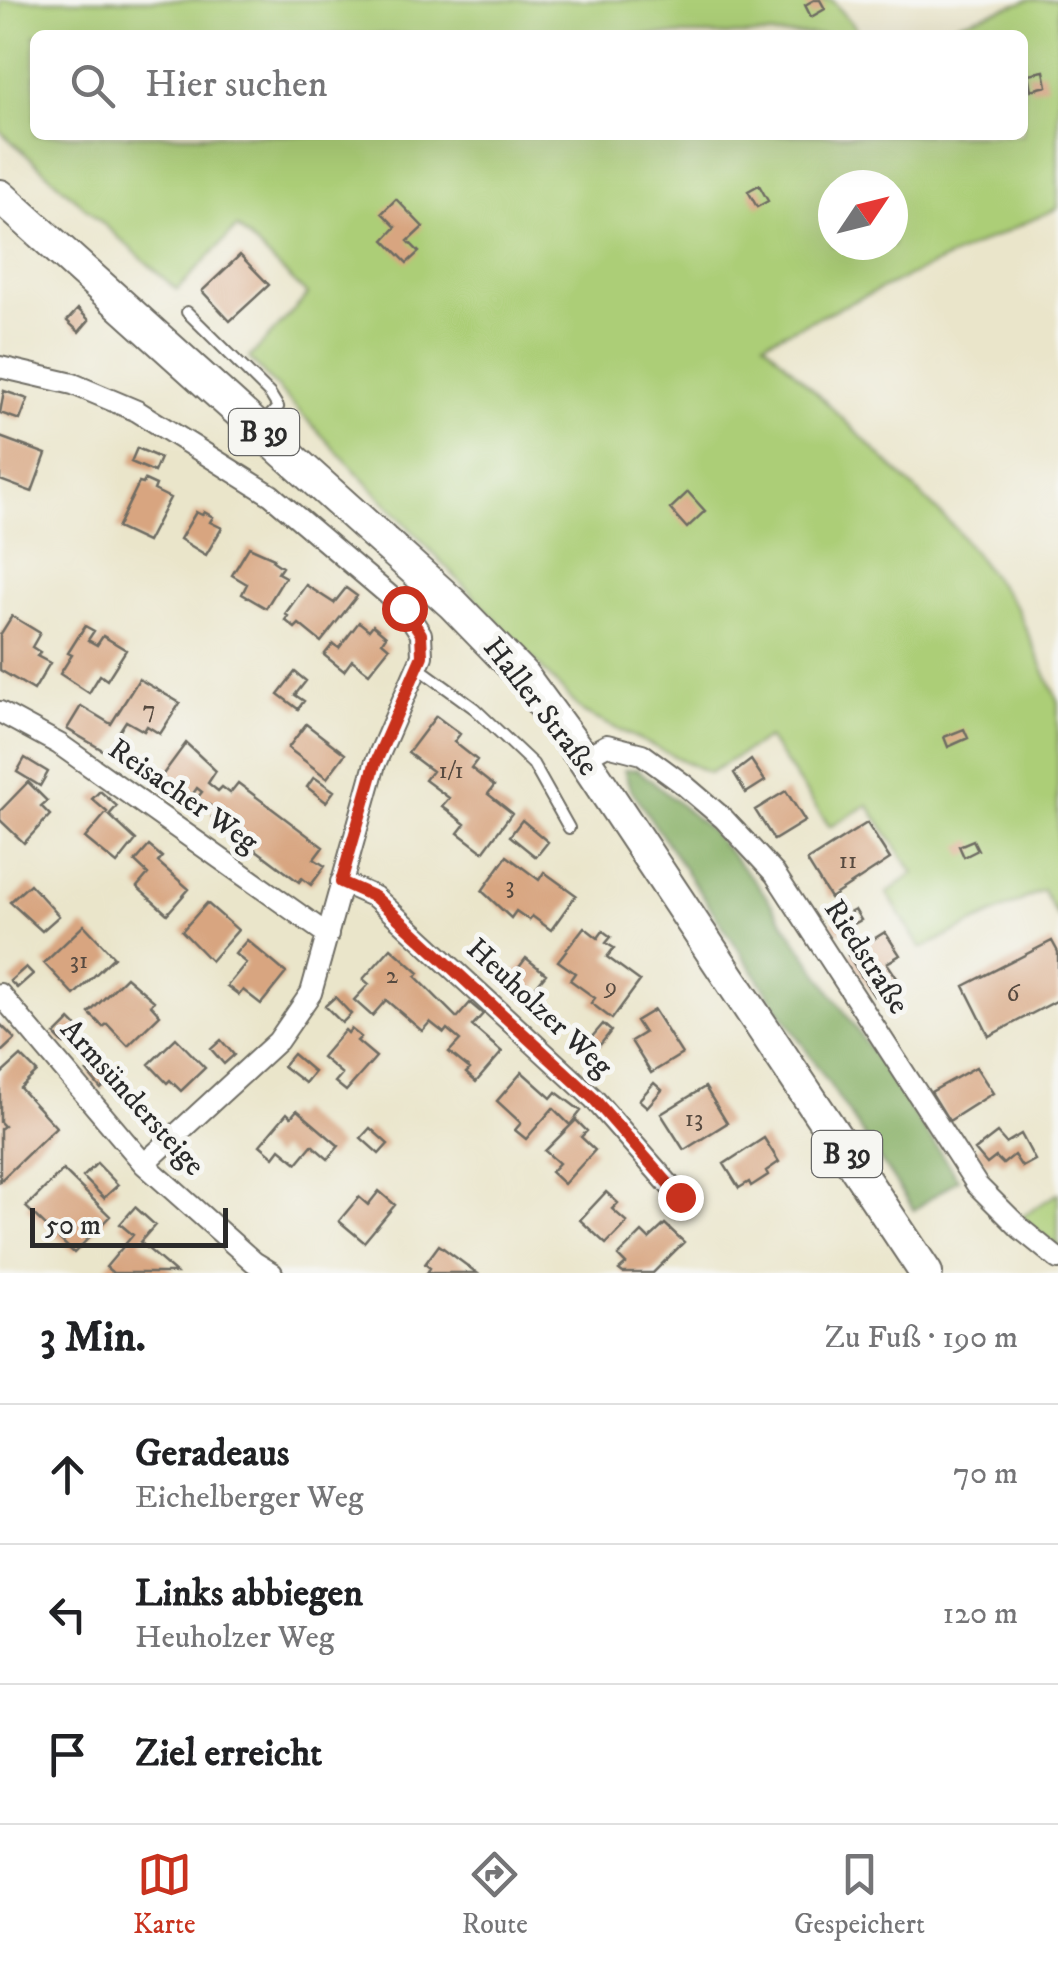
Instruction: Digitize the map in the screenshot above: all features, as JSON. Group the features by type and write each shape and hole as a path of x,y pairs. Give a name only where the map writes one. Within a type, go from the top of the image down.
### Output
{"main road":[{"name":"Haller Straße","path":"0,196 260,428 496,647 532,688 583,758 926,1273"}],"street":[{"path":"0,367 73,384 137,411 240,476 340,551 404,608 421,634 419,668 375,764 310,993 278,1042 144,1164"},
{"name":"Reisacher Weg","path":"0,712 59,744 328,935"},
{"name":"Riedstraße","path":"583,758 607,745 642,754 724,818 775,874 977,1184 1021,1229 1058,1259"},
{"name":"Heuholzer Weg","path":"341,882 375,897 594,1099 680,1197"},
{"name":"Armsündersteige","path":"0,994 144,1164 254,1262 272,1273"}],"lane":[{"path":"187,312 270,394 278,407 260,428"},
{"path":"419,668 474,708 533,764 569,828"}],"green space":[{"path":"0,0 832,0 858,30 30,30 30,140 1028,140 1028,30 936,30 1029,0 1058,0 1058,208 764,342 955,528 1017,609 1058,702 1058,918 1043,890 921,949 887,893 914,873 868,805 830,827 768,738 709,773 584,713 249,358 308,295 237,227 177,290 0,131"},
{"path":"637,769 709,829 761,889 958,1179 914,1210 630,788 624,770"},
{"path":"1058,1193 1058,1247 1020,1218"}],"building":[{"path":"820,0 825,9 811,17 805,5"},
{"path":"1044,71 1047,86 1031,90 1028,74"},
{"path":"759,185 768,201 757,207 748,191"},
{"path":"396,199 423,227 408,241 419,252 407,263 384,240 396,227 382,213"},
{"path":"240,255 269,285 230,321 202,291"},
{"path":"78,309 89,320 79,332 67,321"},
{"path":"4,391 28,399 20,420 0,413"},
{"path":"0,437 46,454 32,492 0,480"},
{"path":"137,448 160,458 154,472 131,462"},
{"path":"145,480 170,498 147,542 117,528 139,483"},
{"path":"688,492 705,511 687,528 670,509"},
{"path":"196,512 213,517 210,522 222,528 206,555 180,539"},
{"path":"249,547 274,558 282,567 278,573 285,577 266,608 242,594 247,584 232,575"},
{"path":"306,585 334,603 346,588 357,596 321,642 299,624 295,628 285,620 285,614"},
{"path":"12,616 40,633 32,647 40,652 37,656 50,663 34,690 0,670 0,635"},
{"path":"359,622 369,630 373,625 386,636 382,642 389,648 369,673 352,660 344,671 324,655 333,644 339,648"},
{"path":"85,626 94,631 88,640 97,645 103,636 126,650 107,680 100,675 89,693 60,674"},
{"path":"295,672 306,681 295,695 304,701 298,709 278,694"},
{"path":"139,679 180,703 160,734 126,721 106,752 67,729 81,706 111,724"},
{"path":"436,716 460,734 454,742 477,760 471,768 494,786 488,794 512,813 483,852 458,833 465,824 442,806 449,798 425,780 432,771 408,753"},
{"path":"306,724 345,754 327,778 288,748"},
{"path":"964,729 968,738 948,747 944,737"},
{"path":"186,743 216,771 208,783 218,791 222,787 230,793 238,783 323,847 314,859 325,866 311,885 302,878 299,882 212,817 217,811 209,805 205,810 194,802 202,792 197,788 190,798 161,777"},
{"path":"25,758 48,772 40,786 17,772"},
{"path":"751,760 765,781 746,793 734,773"},
{"path":"314,777 334,791 326,802 307,787"},
{"path":"28,782 47,801 41,806 50,815 24,843 0,820 0,811"},
{"path":"100,791 117,806 109,815 136,840 117,864 85,838 107,812 92,799"},
{"path":"786,791 805,821 774,840 755,810"},
{"path":"522,820 548,842 536,857 510,836"},
{"path":"867,823 890,859 830,898 807,861"},
{"path":"973,840 978,850 964,857 959,846"},
{"path":"149,846 162,857 158,862 189,889 167,914 137,887 148,874 135,862"},
{"path":"507,856 539,880 544,872 576,895 551,930 532,916 529,920 516,911 511,918 482,891"},
{"path":"30,884 59,916 42,931 10,902"},
{"path":"207,903 238,930 211,961 182,931"},
{"path":"855,910 861,920 837,933 831,923"},
{"path":"84,925 114,957 74,995 44,963"},
{"path":"584,927 598,938 603,931 611,937 606,943 614,948 607,957 640,981 612,1019 591,1003 595,998 570,980 575,973 558,961"},
{"path":"885,932 900,955 887,963 899,981 874,996 848,955"},
{"path":"247,940 286,973 261,1004 243,990 239,995 227,986 246,963 235,954"},
{"path":"1052,941 1058,952 1058,1000 989,1036 964,986"},
{"path":"391,948 419,973 416,977 457,1018 470,1003 483,1014 472,1026 502,1052 476,1082 466,1073 470,1069 449,1052 460,1040 447,1029 444,1033 430,1022 422,1031 386,1000 372,1016 354,1000 369,984 363,979"},
{"path":"526,958 546,974 533,990 511,978"},
{"path":"26,967 33,974 17,988 10,981"},
{"path":"126,977 154,1001 151,1005 160,1015 128,1046 107,1024 103,1027 89,1013"},
{"path":"335,997 351,1014 342,1023 325,1006"},
{"path":"654,1010 682,1054 651,1073 631,1041 644,1033 636,1021"},
{"path":"70,1020 80,1030 64,1044 55,1035"},
{"path":"0,1024 15,1039 0,1053"},
{"path":"603,1024 611,1031 600,1045 591,1038"},
{"path":"351,1029 361,1037 357,1041 376,1057 346,1091 335,1082 342,1074 322,1057 345,1030 348,1033"},
{"path":"176,1038 205,1068 181,1091 149,1064"},
{"path":"221,1040 234,1055 224,1064 211,1049"},
{"path":"293,1054 314,1072 305,1083 283,1066"},
{"path":"21,1056 37,1072 20,1088 56,1127 0,1181 0,1129 4,1126 0,1122 0,1075"},
{"path":"976,1067 993,1093 949,1121 931,1092"},
{"path":"108,1068 115,1075 101,1089 87,1072"},
{"path":"522,1072 551,1098 556,1092 581,1111 570,1125 553,1108 526,1139 515,1130 521,1123 497,1101"},
{"path":"654,1083 662,1090 647,1107 639,1100"},
{"path":"705,1087 727,1123 684,1150 661,1114"},
{"path":"297,1110 339,1146 328,1159 312,1145 297,1163 280,1149 274,1157 260,1145 287,1113 291,1117"},
{"path":"576,1120 587,1131 581,1137 595,1150 564,1184 551,1172 559,1163 545,1151"},
{"path":"370,1128 388,1144 379,1154 361,1138"},
{"path":"997,1133 1006,1143 1021,1134 1035,1160 1022,1167 1014,1155 1003,1164 996,1157 987,1164 975,1150"},
{"path":"764,1138 779,1162 766,1171 768,1175 751,1186 749,1182 739,1188 724,1164"},
{"path":"97,1163 118,1185 104,1198 83,1177"},
{"path":"63,1170 110,1216 74,1253 26,1207"},
{"path":"379,1191 395,1205 364,1242 339,1221 359,1197 368,1205"},
{"path":"606,1192 618,1203 612,1209 627,1222 606,1244 580,1220"},
{"path":"135,1207 155,1225 140,1242 176,1273 113,1273 106,1267 133,1235 120,1224"},
{"path":"665,1224 684,1242 653,1273 619,1270 626,1264 618,1256 642,1232 649,1239"},
{"path":"439,1245 477,1273 427,1273 430,1268 425,1264"}],"route":[{"path":"404,608 421,634 422,656 375,764 341,882 375,897 594,1099 680,1197"}]}
